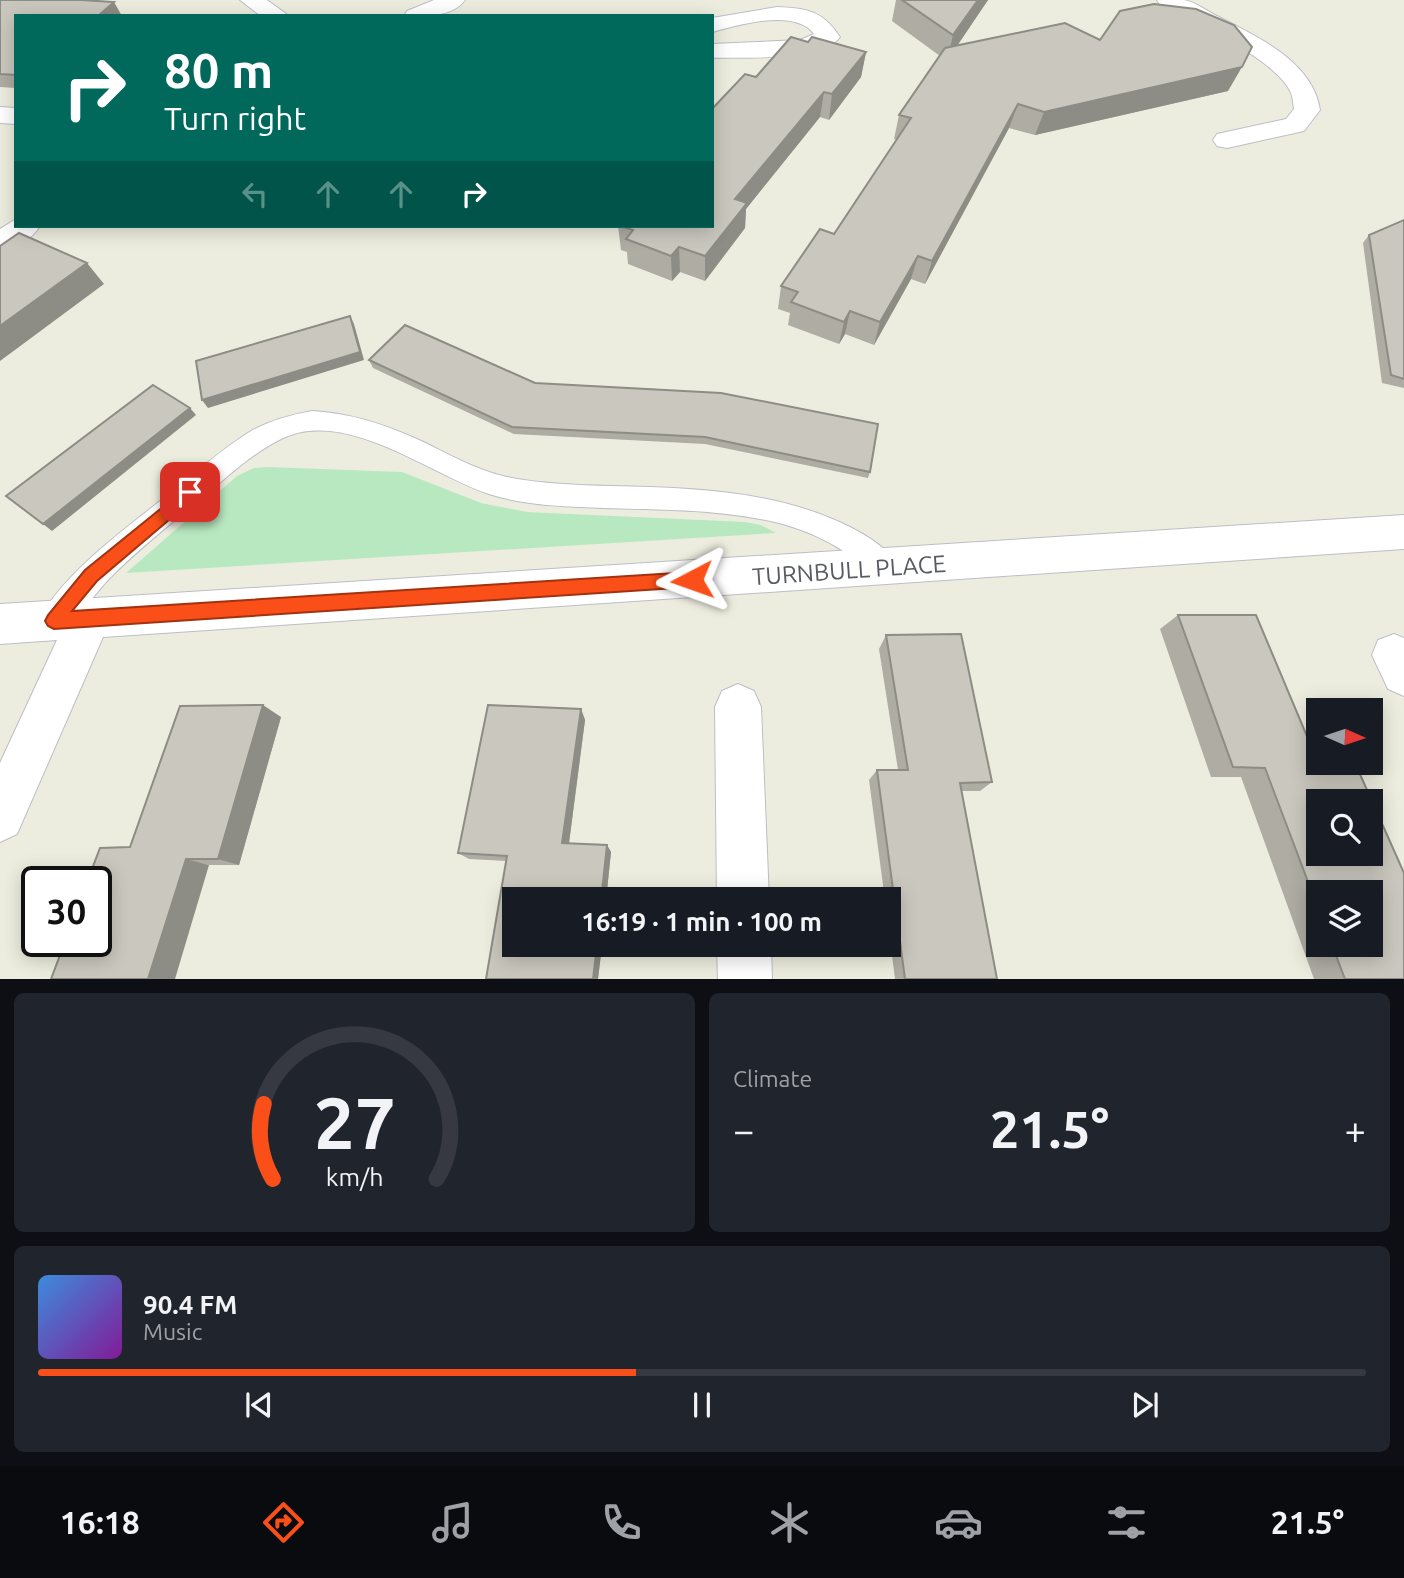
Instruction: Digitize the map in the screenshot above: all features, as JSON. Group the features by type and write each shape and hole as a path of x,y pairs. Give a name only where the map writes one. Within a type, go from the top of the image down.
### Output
{"street":[{"path":"251,0 275,14"},
{"path":"420,14 454,0"},
{"path":"1168,0 1262,52 1289,72 1303,92 1307,110 1295,125 1227,140"},
{"path":"714,24 759,12 800,12 815,17 824,25 828,37 804,47 714,51"},
{"path":"0,243 22,228"},
{"name":"TURNBULL PLACE","path":"0,624 1404,532"},
{"path":"0,817 71,620"},
{"path":"738,707 743,887"},
{"path":"744,957 745,979"}],"lane":[{"path":"71,620 91,576 225,464 270,433 310,420 349,424 479,480 511,490 709,502 772,512 842,535 884,567"}],"green space":[{"path":"254,468 402,472 481,503 527,512 745,522 761,525 776,533 126,573 237,476"}],"building":[{"path":"0,0 114,2 100,14 14,14 14,75 0,74"},
{"path":"902,0 978,0 953,35"},
{"path":"1154,4 1196,9 1234,25 1252,47 1242,67 1044,112 1018,104 932,261 918,256 880,322 850,311 844,322 791,302 798,292 781,286 820,229 834,234 911,118 899,115 945,48 1065,23 1100,40 1120,11"},
{"path":"791,37 808,42 812,37 866,52 832,94 824,92 735,199 747,203 705,256 679,247 671,256 626,239 633,230 626,228 714,228 714,107 745,74 756,77"},
{"path":"1404,220 1404,379 1391,375 1369,235"},
{"path":"19,233 87,263 0,326 0,246"},
{"path":"350,316 360,352 202,400 196,361"},
{"path":"405,325 535,383 721,393 878,424 870,472 705,437 512,427 369,360"},
{"path":"153,385 190,408 43,524 6,496"},
{"path":"1178,615 1256,615 1306,734 1306,775 1360,775 1367,789 1306,789 1306,866 1383,866 1383,826 1404,873 1404,979 1345,979 1337,957 1383,957 1383,880 1307,880 1265,768 1233,767"},
{"path":"961,634 992,782 960,783 997,979 905,979 901,949 901,887 893,887 877,770 908,770 886,635"},
{"path":"263,705 218,859 186,859 148,979 51,979 59,957 112,957 112,866 93,866 100,848 130,847 180,706"},
{"path":"488,705 581,709 562,843 607,845 602,887 502,887 502,957 596,957 593,979 486,979 507,856 458,853"}],"route":[{"path":"190,492 111,557 77,590 54,621 692,580"}]}
